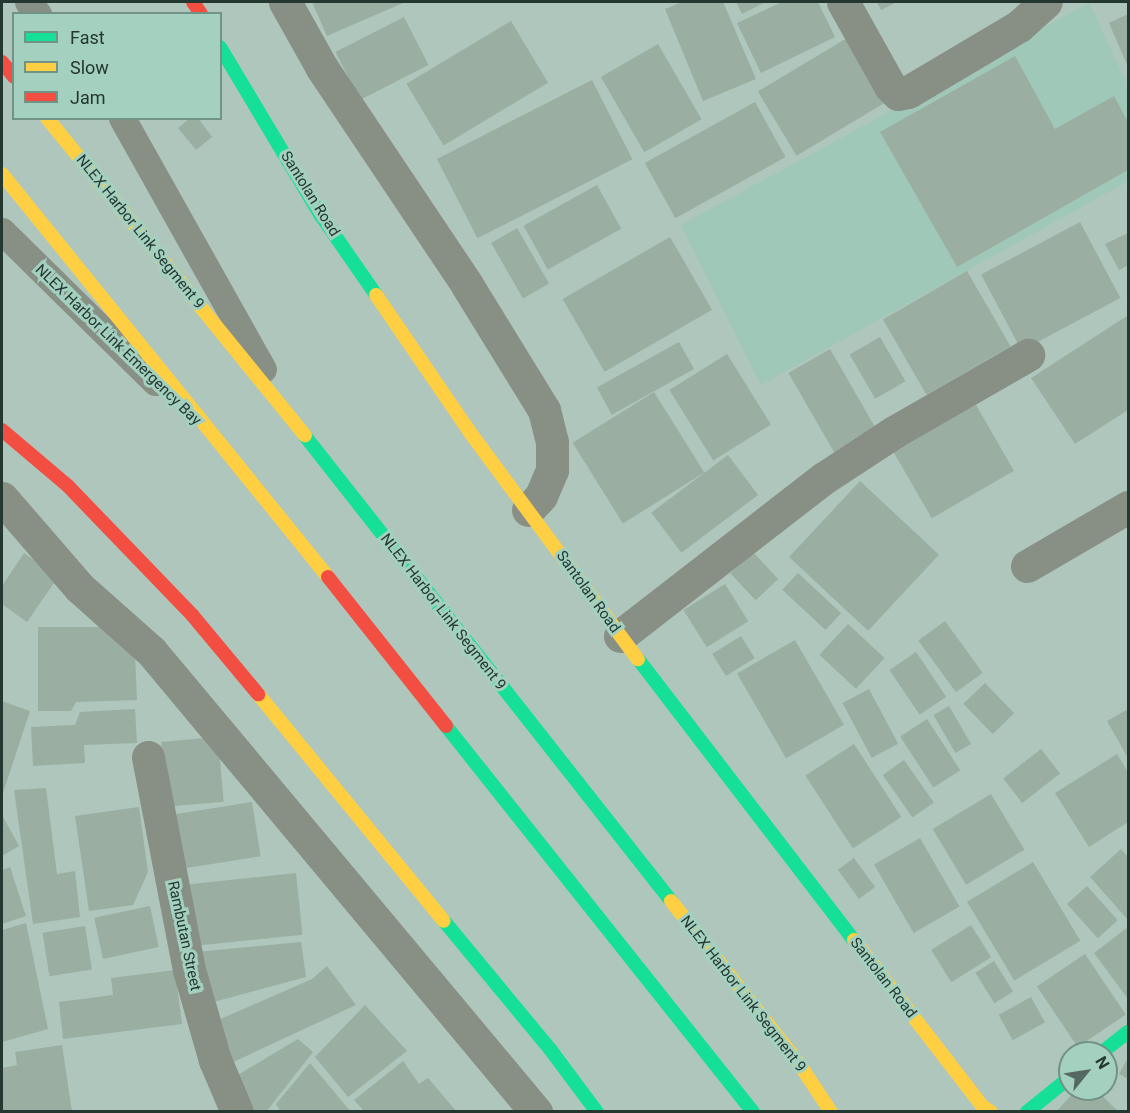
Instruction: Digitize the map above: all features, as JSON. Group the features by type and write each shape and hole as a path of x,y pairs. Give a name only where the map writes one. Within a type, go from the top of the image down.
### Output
{"main road":[{"name":"Santolan Road","path":"222,50 320,214 469,431 620,636 983,1107 991,1112"},
{"path":"2,62 12,74"},
{"name":"NLEX Harbor Link Segment 9","path":"49,120 292,420 792,1056 831,1112"},
{"path":"2,174 234,459 753,1112"},
{"path":"2,429 68,486 194,616 550,1049 597,1112"},
{"path":"1027,1112 1058,1087"}],"street":[{"path":"285,2 322,68 467,285 544,410 552,442 552,470 542,496 528,510"},
{"path":"843,2 890,86 898,94 908,92 1019,26 1046,2"},
{"path":"620,636 824,478 894,432 1028,355"},
{"path":"2,498 80,588 151,651 536,1112"},
{"path":"1027,566 1128,507"},
{"name":"Rambutan Street","path":"148,756 189,970 215,1060 237,1112"}],"lane":[{"path":"123,120 292,420"},
{"name":"NLEX Harbor Link Emergency Bay","path":"2,231 234,459"}],"shaded area":[{"path":"1089,3 1128,86 1128,181 761,385 681,225"}],"building":[{"path":"312,2 402,2 403,3 327,36"},
{"path":"682,2 723,2 756,79 703,101 665,9"},
{"path":"736,2 766,2 742,14"},
{"path":"782,2 818,2 835,37 761,73 737,23"},
{"path":"877,2 897,2 881,10"},
{"path":"1128,14 1128,67 1109,23"},
{"path":"404,17 429,65 360,100 335,52"},
{"path":"511,21 548,83 444,146 406,84"},
{"path":"847,38 886,102 796,156 758,92"},
{"path":"658,44 702,119 644,152 601,77"},
{"path":"1015,56 1055,129 1114,96 1128,122 1128,170 957,267 880,132"},
{"path":"592,80 632,159 477,238 437,159"},
{"path":"755,102 786,157 675,218 645,163"},
{"path":"188,120 199,120 212,137 196,150 178,128"},
{"path":"597,185 621,229 548,269 524,226"},
{"path":"1080,222 1120,298 1021,351 981,275"},
{"path":"517,228 549,283 523,298 491,243"},
{"path":"1128,233 1128,265 1119,270 1105,244"},
{"path":"670,237 712,310 605,372 563,299"},
{"path":"967,271 1010,346 926,395 883,320"},
{"path":"1127,316 1128,410 1075,444 1031,378"},
{"path":"880,337 906,381 875,399 850,354"},
{"path":"679,342 694,369 612,415 597,388"},
{"path":"830,349 877,430 835,454 788,373"},
{"path":"727,354 771,424 713,460 669,390"},
{"path":"654,392 704,473 623,523 573,443"},
{"path":"972,398 1014,471 932,518 890,446"},
{"path":"728,455 758,495 681,553 651,513"},
{"path":"860,481 939,555 868,631 789,557"},
{"path":"753,552 778,579 756,600 730,573"},
{"path":"24,553 58,577 27,622 2,604 2,586"},
{"path":"798,573 841,613 825,630 782,590"},
{"path":"725,584 748,621 707,647 683,610"},
{"path":"945,621 983,673 956,692 918,640"},
{"path":"848,624 885,658 856,689 819,655"},
{"path":"38,627 106,627 135,655 137,700 76,702 71,711 38,711"},
{"path":"741,636 755,658 726,676 712,654"},
{"path":"795,640 844,725 786,758 737,674"},
{"path":"916,652 946,697 920,715 889,670"},
{"path":"985,683 1014,713 993,734 963,704"},
{"path":"869,689 898,744 872,758 843,703"},
{"path":"2,701 30,711 2,796"},
{"path":"949,706 971,744 955,753 933,715"},
{"path":"135,709 137,743 84,745 85,763 33,766 31,727 75,725 80,712"},
{"path":"1128,709 1128,758 1107,721"},
{"path":"927,719 960,770 933,788 900,736"},
{"path":"218,737 224,802 167,807 161,742"},
{"path":"854,744 901,817 853,849 805,776"},
{"path":"1041,749 1060,773 1022,803 1003,779"},
{"path":"1117,754 1128,772 1128,822 1089,847 1055,793"},
{"path":"904,760 934,803 913,818 883,775"},
{"path":"46,788 57,874 75,871 80,917 33,924 14,790"},
{"path":"991,794 1024,850 966,885 933,829"},
{"path":"252,802 261,856 179,869 170,815"},
{"path":"139,807 148,872 133,905 89,911 75,816"},
{"path":"2,815 19,846 2,856"},
{"path":"920,838 960,906 914,933 874,864"},
{"path":"1121,849 1128,857 1128,920 1090,877"},
{"path":"854,858 875,887 859,899 838,870"},
{"path":"1033,862 1080,941 1014,981 967,902"},
{"path":"10,867 26,916 2,924 2,870"},
{"path":"296,873 302,935 189,947 183,885"},
{"path":"1087,886 1118,920 1098,938 1067,904"},
{"path":"150,906 159,947 103,959 94,918"},
{"path":"26,923 48,1029 2,1042 2,930"},
{"path":"971,925 991,957 951,982 931,950"},
{"path":"85,926 92,969 49,976 43,933"},
{"path":"1128,927 1128,999 1094,953"},
{"path":"301,942 306,977 210,1003 196,952"},
{"path":"1085,954 1126,1015 1087,1041 1074,1041 1037,986"},
{"path":"994,961 1013,992 994,1003 975,973"},
{"path":"327,966 356,1005 231,1063 216,1021 312,979"},
{"path":"175,970 182,1024 63,1039 59,1002 113,995 111,978"},
{"path":"1031,997 1045,1022 1013,1040 999,1015"},
{"path":"365,1005 407,1051 348,1097 315,1057"},
{"path":"298,1039 313,1052 266,1112 246,1112 231,1079"},
{"path":"62,1045 72,1112 2,1112 2,1068 17,1065 15,1052"},
{"path":"1128,1058 1128,1079 1119,1074"},
{"path":"403,1061 419,1084 428,1078 457,1112 365,1112 354,1100"},
{"path":"310,1063 351,1112 281,1112 276,1104"},
{"path":"1066,1101 1108,1101 1119,1112 1056,1112"}],"traffic: fast":[{"path":"222,50 320,214 376,295"},
{"path":"305,436 671,901"},
{"path":"638,659 854,940"},
{"path":"446,726 753,1112"},
{"path":"444,921 550,1049 597,1112"},
{"path":"1116,1041 1128,1032"},
{"path":"1027,1112 1058,1087"}],"traffic: slow":[{"path":"49,120 305,436"},
{"path":"2,174 328,577"},
{"path":"376,295 469,431 638,659"},
{"path":"258,694 444,921"},
{"path":"671,901 800,1065 831,1112"},
{"path":"854,940 983,1107 991,1112"}],"traffic: jam":[{"path":"193,2 200,12"},
{"path":"2,62 12,74"},
{"path":"2,430 68,486 193,616 258,694"},
{"path":"328,577 446,726"}]}
